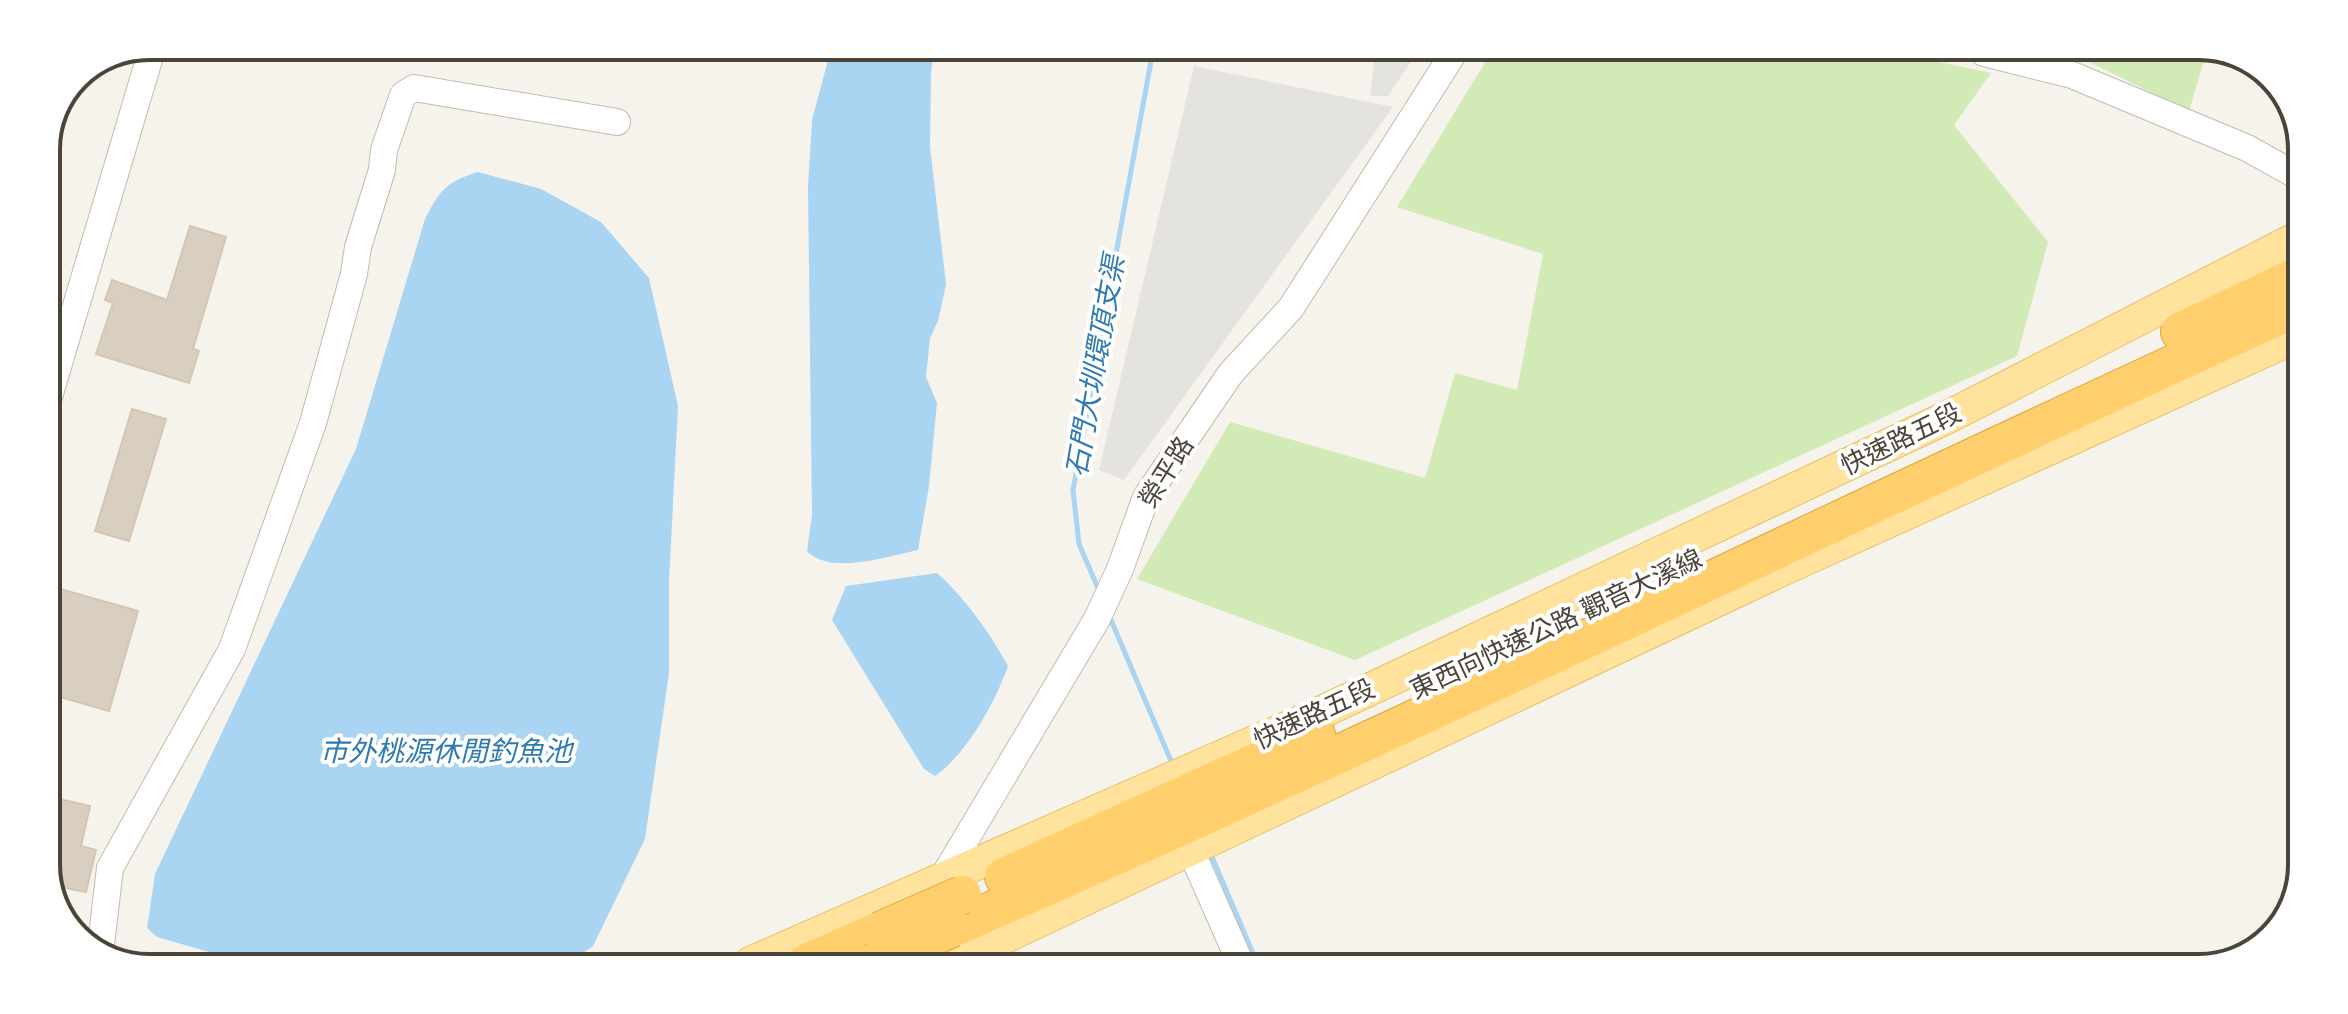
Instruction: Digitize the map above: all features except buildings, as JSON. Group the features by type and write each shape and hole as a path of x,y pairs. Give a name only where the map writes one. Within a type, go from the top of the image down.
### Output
{"highway":[{"name":"東西向快速公路 觀音大溪線","path":"1191,817 1993,422 2288,281"},
{"name":"東西向快速公路 觀音大溪線","path":"835,954 951,917 1191,817 2288,311"},
{"name":"東西向快速公路 觀音大溪線","path":"888,954 951,917"}],"main road":[{"name":"快速路五段","path":"789,954 951,917 1307,719 1934,424 2288,243"},
{"path":"1191,817 1775,573 2288,340"}],"street":[{"path":"60,360 149,60"},
{"name":"榮平路","path":"911,954 951,917 1120,569 1146,497 1231,373 1291,308 1449,60"},
{"path":"2012,60 2072,75 2247,148 2288,171"},
{"path":"102,940 110,868 232,649 313,423 354,274 358,247 382,170 384,150 403,95 414,88 617,122"},
{"path":"1191,817 1238,954"}],"green space":[{"path":"1487,60 1930,60 1991,73 1954,125 2048,242 2017,356 1355,660 1137,579 1230,422 1425,478 1455,373 1517,390 1543,254 1397,207"},
{"path":"2083,60 2204,61 2189,111"}],"shaded area":[{"path":"1375,60 1412,60 1388,96 1370,96"},
{"path":"1194,66 1393,107 1124,480 1099,470"}],"water":[{"path":"828,60 933,60 930,147 946,284 938,321 930,338 926,377 937,403 929,486 918,550 876,560 830,562 807,551 812,515 808,187 812,120"},
{"name":"市外桃源休閒釣魚池","path":"478,172 541,189 601,222 649,278 678,406 669,581 669,673 645,839 593,946 582,954 216,954 157,937 147,928 155,874 356,449 425,219 445,188 458,179"},
{"path":"937,573 976,616 1008,666 979,726 958,755 935,776 924,769 832,620 846,586"}],"waterway":[{"name":"石門大圳環頂支渠","path":"1100,593 1079,544 1073,490 1151,60"},
{"name":"石門大圳環頂支渠","path":"1108,613 1171,761"},
{"name":"石門大圳環頂支渠","path":"1212,857 1253,954"}]}
